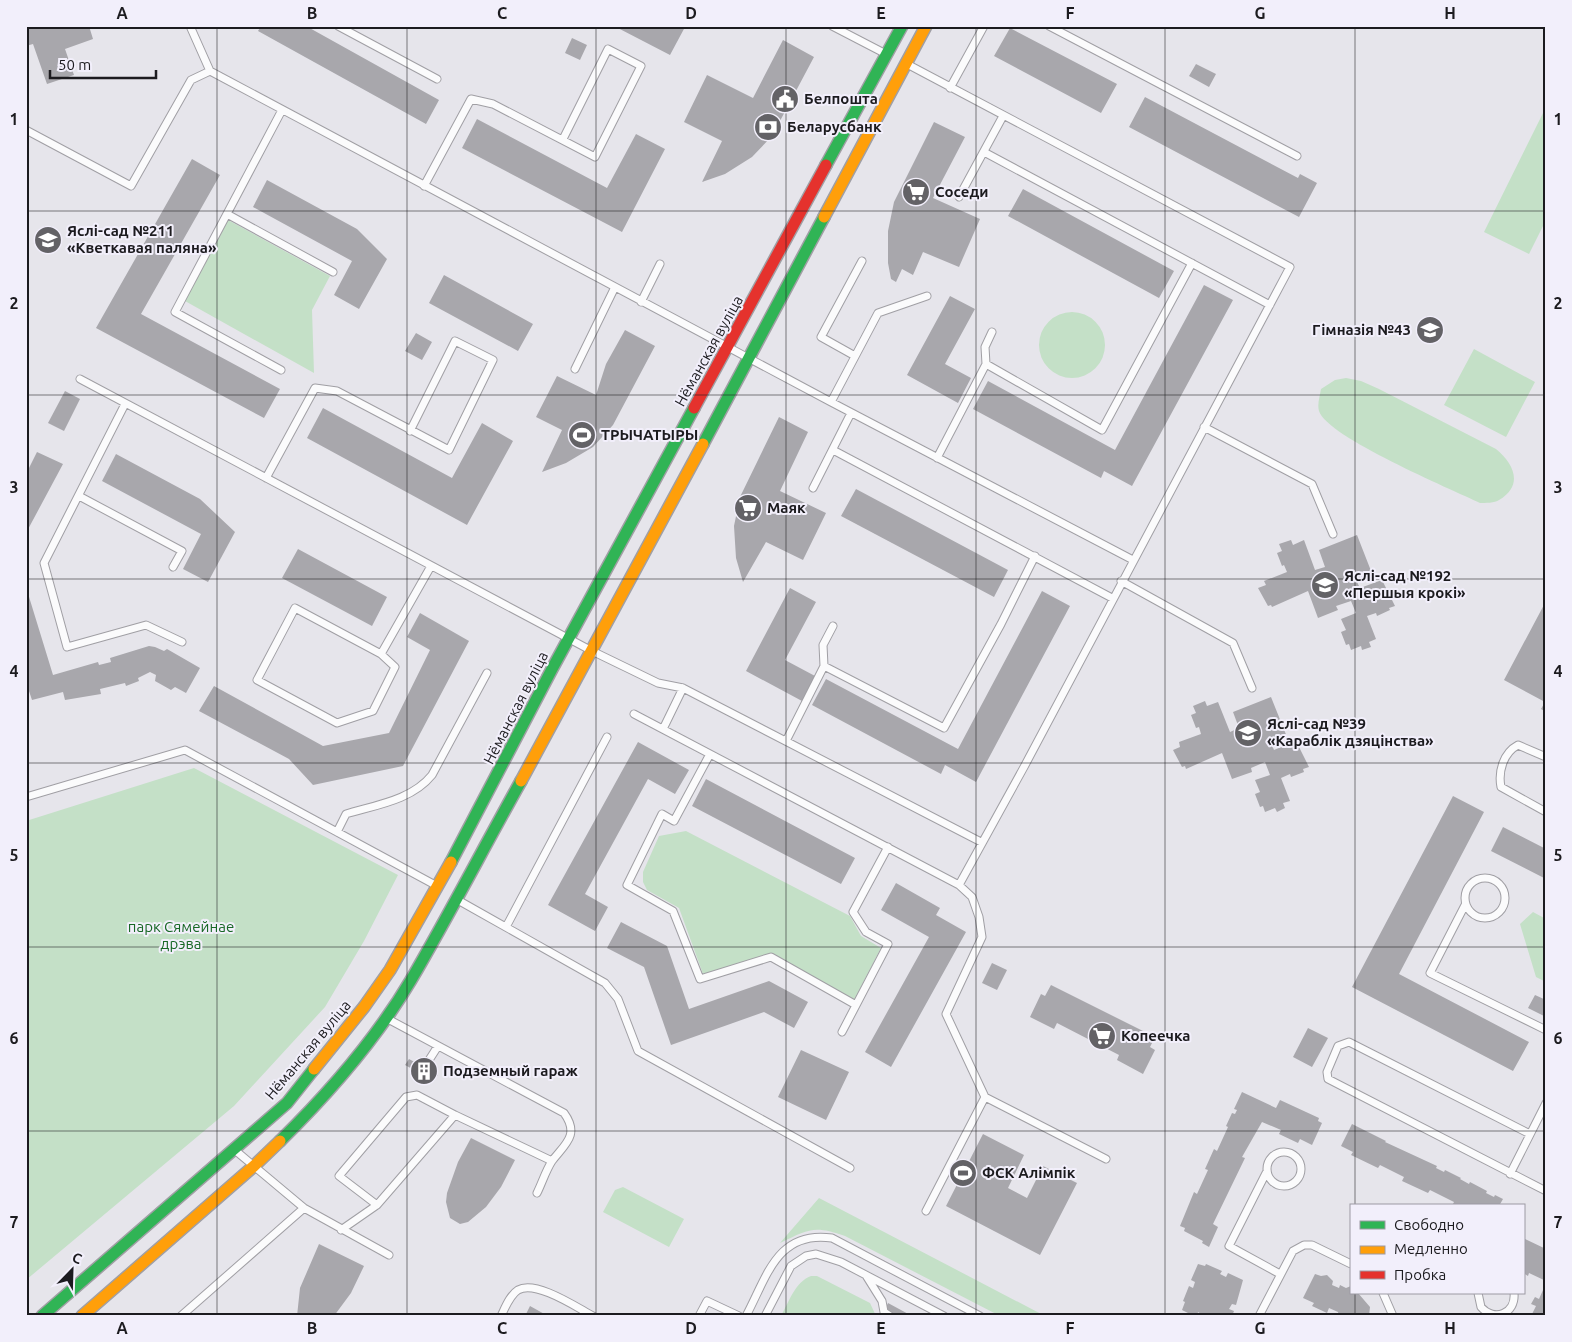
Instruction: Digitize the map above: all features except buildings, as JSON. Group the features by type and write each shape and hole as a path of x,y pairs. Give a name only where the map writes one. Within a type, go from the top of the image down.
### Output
{"main road":[{"name":"Нёманская вуліца","path":"42,1316 287,1103 364,1008 448,893 592,651 748,358 897,59 902,26"},
{"name":"Нёманская вуліца","path":"82,1316 254,1166 329,1090 385,1018 410,981 448,893 569,638 728,348 897,59 926,26"}],"lane":[{"path":"190,26 210,71 641,302 1133,560"},
{"path":"338,26 437,79"},
{"path":"832,26 1290,267 1121,581 1024,767 958,885"},
{"path":"950,88 984,26"},
{"path":"1049,26 1297,156"},
{"path":"424,186 471,99 493,104 595,157 641,66 608,49 563,139"},
{"path":"26,130 131,186 191,80 210,71"},
{"path":"282,110 175,312 282,370"},
{"path":"959,197 1003,116"},
{"path":"984,152 1270,305"},
{"path":"227,214 333,272"},
{"path":"855,356 821,337 862,261"},
{"path":"986,364 1102,430 1192,263"},
{"path":"641,302 660,264"},
{"path":"575,369 614,287"},
{"path":"831,402 878,313 927,296"},
{"path":"937,458 986,364 985,347 992,332"},
{"path":"266,478 315,388 337,391 410,431 449,450 494,360 455,341 410,431"},
{"path":"80,379 592,651 658,683 683,688 982,842"},
{"path":"126,404 44,563 67,647 146,625 182,642"},
{"path":"813,488 852,413"},
{"path":"1204,427 1312,484 1333,534"},
{"path":"832,450 1112,598"},
{"path":"78,496 182,552 173,567"},
{"path":"824,666 944,728 1001,624 1035,556"},
{"path":"381,654 431,566"},
{"path":"1121,581 1233,643 1252,688"},
{"path":"295,608 381,654 395,667 373,711 337,723 257,680 295,608"},
{"path":"786,741 824,666 823,645 833,626"},
{"path":"337,832 346,814 411,794 423,786 432,775 487,673"},
{"path":"663,729 683,688"},
{"path":"634,714 888,847 958,885 972,896 979,917 982,936 946,1014 985,1097 1106,1159"},
{"path":"506,927 607,737"},
{"path":"1546,757 1518,745 1511,749 1499,772 1501,787 1546,812"},
{"path":"26,797 186,750 448,893 605,983 618,999 638,1051 850,1168"},
{"path":"710,754 674,821 662,814 627,886 673,911 700,979 771,957 856,1005"},
{"path":"842,1032 888,944 866,932 853,912 888,847"},
{"path":"1465,905 1475,916 1488,918 1499,913 1503,907 1504,894 1495,881 1480,879 1467,889 1465,905 1430,973 1546,1030"},
{"path":"385,1018 564,1113 571,1122 571,1134 563,1150 552,1161 537,1193"},
{"path":"1530,1134 1349,1042 1338,1046 1326,1072 1328,1079 1546,1191"},
{"path":"422,1071 438,1046"},
{"path":"377,1206 339,1176 406,1097 417,1095 552,1161"},
{"path":"926,1211 985,1097"},
{"path":"1510,1174 1546,1103"},
{"path":"341,1230 377,1206 455,1114"},
{"path":"235,1150 304,1208 389,1255"},
{"path":"1266,1173 1277,1185 1288,1186 1300,1176 1300,1165 1294,1155 1289,1153 1277,1153 1269,1161 1266,1173 1229,1246 1280,1274"},
{"path":"181,1316 304,1208"},
{"path":"746,1316 769,1268 782,1252 800,1240 816,1236 832,1238 980,1316"},
{"path":"1259,1316 1293,1251 1304,1245 1312,1245 1350,1264"},
{"path":"765,1316 791,1266 806,1256 816,1254 828,1256 944,1316"},
{"path":"866,1275 882,1302 884,1312 890,1316"},
{"path":"501,1316 516,1291 523,1288 538,1288 593,1316"},
{"path":"1383,1294 1393,1316"},
{"path":"1478,1294 1480,1307 1490,1315 1497,1316 1512,1307 1514,1294"},
{"path":"699,1316 707,1301 739,1316"}],"green space":[{"path":"1546,107 1546,220 1529,254 1484,232"},
{"path":"228,220 330,276 312,310 314,373 185,301"},
{"path":"1066,312 1078,312 1090,317 1100,327 1105,339 1103,358 1090,373 1078,378 1066,378 1054,373 1044,363 1039,351 1039,339 1044,327 1054,317"},
{"path":"1474,349 1535,382 1506,437 1444,405"},
{"path":"1346,378 1361,381 1379,389 1496,449 1508,461 1514,474 1512,488 1497,501 1480,503 1392,462 1343,434 1327,422 1319,411 1318,406 1321,389 1335,380"},
{"name":"парк Сямейнае дрэва","path":"194,768 398,875 364,941 325,1007 234,1106 26,1280 26,821"},
{"path":"686,831 850,916 861,936 881,948 854,1000 772,953 703,974 679,908 647,890 643,882 643,872 659,836"},
{"path":"1533,912 1546,919 1546,982 1536,977 1520,924"},
{"path":"623,1187 684,1219 669,1247 603,1212 615,1190"},
{"path":"819,1198 1045,1316 1000,1316 845,1236 826,1230 812,1230 798,1234 780,1243"},
{"path":"817,1276 870,1303 876,1316 781,1316 797,1288 805,1279"}],"traffic: fast":[{"path":"826,165 902,26"},
{"path":"703,444 824,217"},
{"path":"451,862 552,669 694,408"},
{"path":"280,1141 334,1085 383,1023 411,980 439,931 521,781"},
{"path":"42,1316 287,1103 314,1069"}],"traffic: slow":[{"path":"824,217 926,26"},
{"path":"521,781 703,444"},
{"path":"314,1069 364,1007 390,970 451,862"},
{"path":"82,1316 254,1166 280,1141"}],"traffic: jam":[{"path":"694,408 826,165"}],"place":[{"name":"Белпошта","path":"785,99"},
{"name":"Беларусбанк","path":"768,127"},
{"name":"Соседи","path":"916,192"},
{"name":"Яслі-сад №211 «Кветкавая паляна»","path":"48,240"},
{"name":"Гімназія №43","path":"1430,330"},
{"name":"ТРЫЧАТЫРЫ","path":"582,435"},
{"name":"Маяк","path":"748,508"},
{"name":"Яслі-сад №192 «Першыя крокі»","path":"1325,585"},
{"name":"Яслі-сад №39 «Караблік дзяцінства»","path":"1248,733"},
{"name":"Копеечка","path":"1102,1036"},
{"name":"Подземный гараж","path":"424,1071"},
{"name":"ФСК Алімпік","path":"963,1173"}]}
